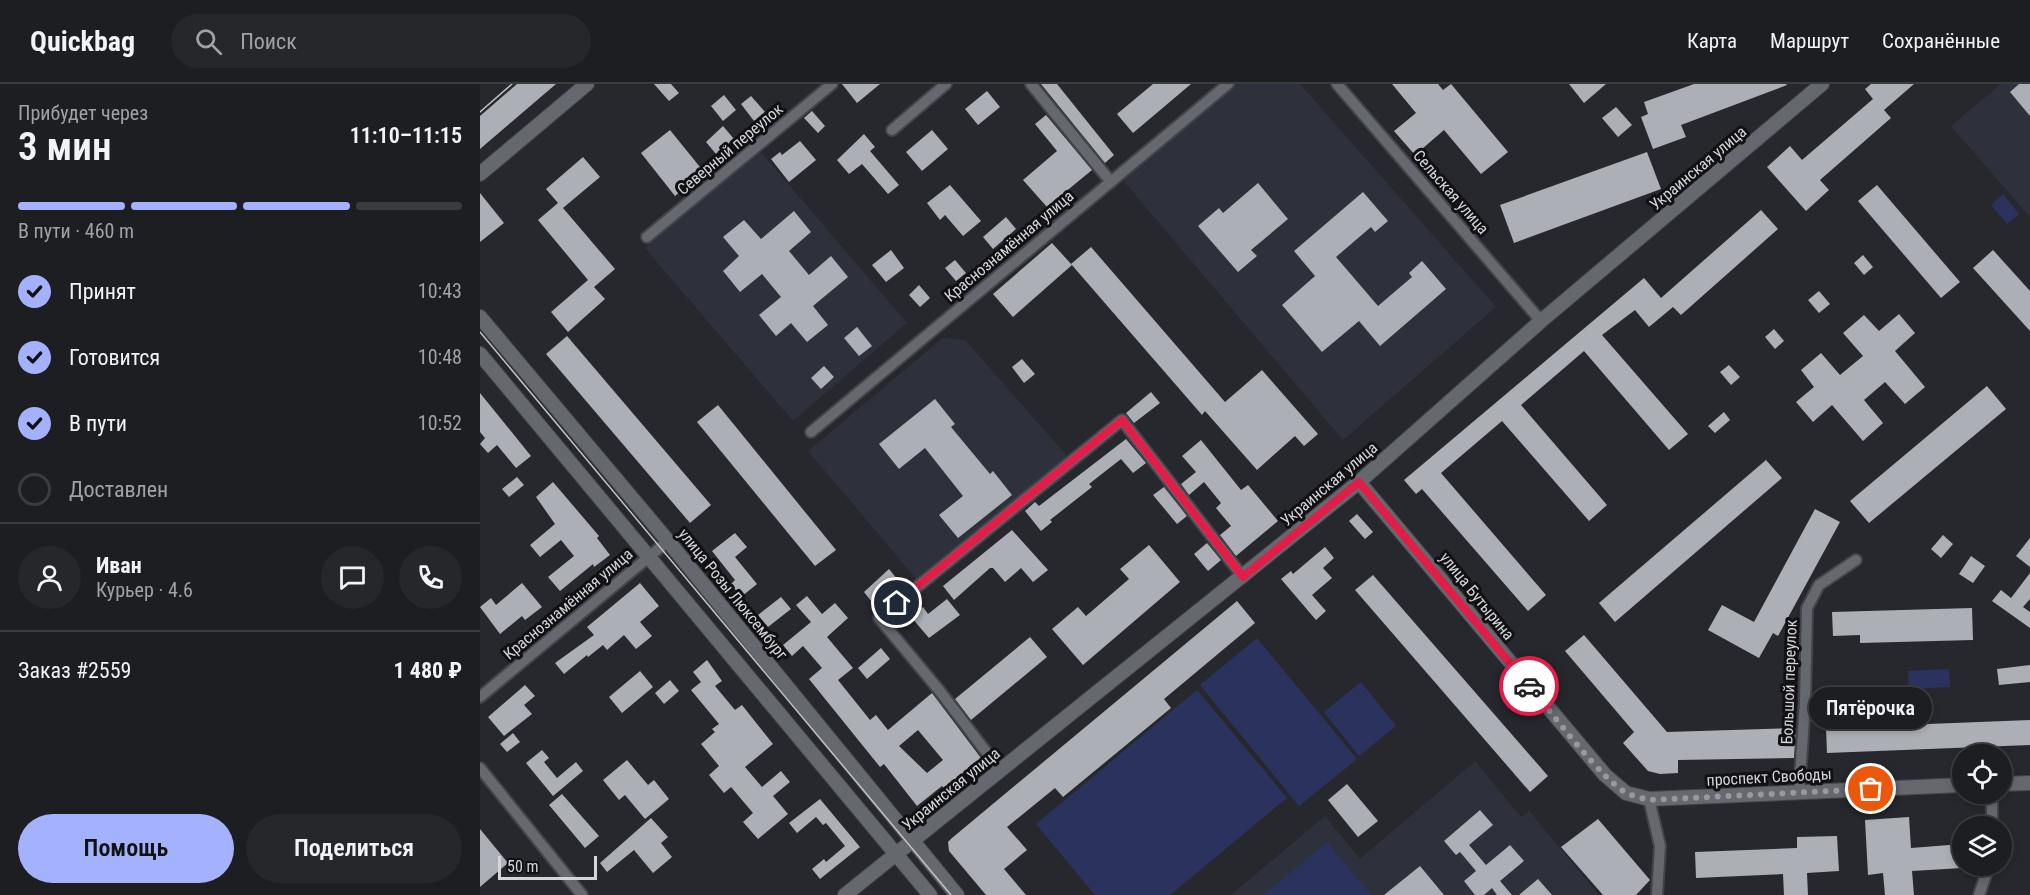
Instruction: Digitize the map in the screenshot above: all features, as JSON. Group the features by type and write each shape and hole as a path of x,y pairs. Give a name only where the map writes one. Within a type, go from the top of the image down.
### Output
{"street":[{"path":"480,174 587,84"},
{"name":"Северный переулок","path":"647,237 832,84"},
{"path":"892,130 946,84"},
{"path":"1031,84 1111,182"},
{"name":"Краснознамённая улица","path":"811,432 1228,84"},
{"name":"Сельская улица","path":"1337,84 1541,321"},
{"name":"Украинская улица","path":"845,895 1359,482 1541,321 1822,84"},
{"name":"улица Розы Люксембург","path":"480,317 668,541 957,895"},
{"path":"480,354 930,895"},
{"path":"1000,770 939,690 879,618 1122,420 1243,577"},
{"name":"улица Бутырина","path":"1359,482 1605,775 1626,793 1649,800"},
{"name":"Краснознамённая улица","path":"480,697 668,541"},
{"name":"Большой переулок","path":"1799,792 1805,703 1807,608 1819,585 1856,560"},
{"path":"480,768 582,895"},
{"path":"2012,784 2030,783"},
{"name":"проспект Свободы","path":"1649,800 1952,785"},
{"path":"1649,800 1660,846 1657,895"},
{"path":"1979,895 1986,876"}],"shaded area":[{"path":"1236,84 1300,84 1496,307 1343,440 1121,178"},
{"path":"2001,84 2030,84 2030,217 1951,126"},
{"path":"760,151 907,323 793,421 645,248"},
{"path":"2003,194 2019,214 2007,224 1991,205"},
{"path":"943,338 965,340 1068,457 919,582 808,451"},
{"path":"1257,638 1357,759 1299,806 1200,685"},
{"path":"1949,669 1950,687 1909,689 1908,671"},
{"path":"1361,682 1396,726 1359,756 1324,712"},
{"path":"1197,690 1287,798 1170,895 1095,895 1036,824"},
{"path":"1475,761 1521,817 1529,811 1599,895 1231,895 1325,816 1360,859"},
{"path":"1327,842 1371,895 1264,895"}],"building":[{"path":"517,84 556,84 480,149 480,116"},
{"path":"654,84 671,84 679,93 669,101"},
{"path":"842,84 880,84 857,103"},
{"path":"1041,84 1057,84 1114,155 1105,163"},
{"path":"1153,84 1191,84 1133,133 1117,114"},
{"path":"1392,84 1438,84 1443,90 1451,84 1508,152 1481,174 1444,130 1415,155 1394,131 1416,113"},
{"path":"1569,84 1606,84 1584,103"},
{"path":"1694,84 1787,85 1681,125 1686,137 1653,149 1641,117 1648,114 1644,102"},
{"path":"1871,84 1914,84 1884,110 1891,118 1820,180 1829,190 1806,211 1767,167 1790,146 1802,160 1873,99 1865,89"},
{"path":"2019,84 2030,84 2030,116 2010,92"},
{"path":"987,91 1000,107 978,125 965,109"},
{"path":"724,95 736,110 723,121 711,106"},
{"path":"751,96 765,112 754,121 741,104"},
{"path":"1616,107 1632,125 1618,137 1602,118"},
{"path":"812,111 825,126 818,133 804,118"},
{"path":"1046,115 1092,170 1047,207 1023,180 1057,151 1035,124"},
{"path":"723,126 734,139 716,154 706,142"},
{"path":"670,130 704,172 675,196 641,153"},
{"path":"932,130 948,149 922,171 906,152"},
{"path":"864,134 875,147 870,151 899,185 888,194 862,164 849,174 837,160"},
{"path":"800,141 816,160 789,182 771,159 780,152 782,155"},
{"path":"1647,152 1661,189 1514,243 1500,205"},
{"path":"583,157 600,177 563,208 615,269 594,287 605,299 568,332 551,312 588,280 538,220 558,203 546,189"},
{"path":"1258,183 1288,219 1251,250 1257,256 1238,272 1198,226 1219,208 1223,213"},
{"path":"950,185 981,221 963,236 945,215 940,220 927,203"},
{"path":"1877,185 1960,282 1941,298 1858,201"},
{"path":"1363,192 1388,221 1375,232 1371,227 1336,257 1378,306 1412,277 1409,273 1422,261 1446,289 1380,346 1359,321 1322,352 1282,305 1315,276 1294,251"},
{"path":"480,193 504,223 480,242"},
{"path":"1761,210 1778,229 1681,315 1673,307 1649,327 1635,310 1602,335 1688,434 1669,450 1584,351 1521,405 1607,505 1589,521 1502,421 1441,473 1546,595 1528,611 1422,489 1416,494 1404,480 1644,278 1661,298"},
{"path":"794,211 811,232 789,251 809,275 831,256 848,277 813,306 828,325 807,342 791,323 776,336 759,315 781,297 762,274 740,292 723,271 739,256 723,237 744,220 761,239"},
{"path":"1006,217 1016,229 993,249 983,237"},
{"path":"1052,243 1072,265 1013,317 993,294"},
{"path":"1091,247 1225,402 1262,370 1318,434 1304,446 1295,436 1257,470 1205,411 1202,415 1071,264"},
{"path":"891,250 904,268 886,282 872,265"},
{"path":"1993,250 2030,291 2030,331 1973,268"},
{"path":"1863,255 1873,267 1864,275 1854,263"},
{"path":"955,260 966,273 956,281 945,268"},
{"path":"919,285 930,298 920,307 909,295"},
{"path":"1819,291 1830,304 1819,313 1808,300"},
{"path":"1899,314 1915,333 1895,351 1925,387 1905,404 1885,382 1864,400 1883,423 1863,441 1832,405 1813,422 1796,402 1814,387 1801,370 1821,353 1840,375 1863,356 1843,333 1864,315 1879,331"},
{"path":"857,327 872,346 859,356 844,338"},
{"path":"1774,329 1784,341 1775,349 1765,337"},
{"path":"567,336 711,505 690,523 546,354"},
{"path":"1022,359 1035,374 1024,383 1012,367"},
{"path":"1729,365 1740,377 1731,385 1720,372"},
{"path":"824,366 834,377 821,389 811,378"},
{"path":"1987,386 2006,409 1869,523 1850,501"},
{"path":"1151,392 1160,403 1134,423 1126,413"},
{"path":"480,393 531,456 516,468 497,445 488,453 480,444 485,438 480,432"},
{"path":"935,399 955,424 951,427 990,474 993,471 1012,495 958,538 939,515 963,496 925,448 899,469 879,444"},
{"path":"718,405 836,550 815,566 697,422"},
{"path":"1724,412 1730,420 1715,433 1708,426"},
{"path":"1126,439 1146,463 1133,473 1121,459 1089,484 1092,487 1050,520 1052,522 1041,531 1025,511 1035,502 1039,506"},
{"path":"1201,440 1241,490 1248,485 1278,521 1236,556 1220,535 1231,526 1216,508 1221,503 1204,482 1189,495 1181,484 1196,472 1182,456"},
{"path":"1766,460 1782,478 1615,622 1599,603"},
{"path":"517,477 524,485 509,497 502,489"},
{"path":"553,482 599,536 597,538 610,555 594,567 593,564 560,591 548,577 574,556 561,540 540,557 530,545 555,524 536,497"},
{"path":"1164,487 1187,516 1177,524 1153,495"},
{"path":"1815,509 1840,522 1778,636 1773,633 1759,658 1708,630 1722,605 1754,622"},
{"path":"1357,514 1373,532 1365,539 1349,521"},
{"path":"1012,530 1048,570 1033,582 1021,568 1005,582 993,568 990,568 954,600 943,586"},
{"path":"735,533 747,547 735,557 757,584 741,597 731,584 735,580 712,551"},
{"path":"1943,535 1953,544 1941,558 1931,549"},
{"path":"2030,538 2030,567 2016,556"},
{"path":"1207,543 1221,560 1208,571 1194,554"},
{"path":"1149,545 1180,582 1083,665 1052,629 1078,607 1086,616 1129,579 1120,569"},
{"path":"1325,547 1334,558 1323,568 1332,578 1312,595 1326,611 1316,620 1281,579 1291,571 1293,574"},
{"path":"1971,556 1985,566 1973,583 1959,574"},
{"path":"889,569 902,585 875,606 864,592"},
{"path":"2030,573 2030,599 2023,607 2030,612 2030,628 1992,601 2001,590 2011,598"},
{"path":"1373,575 1548,776 1530,792 1355,590"},
{"path":"522,583 542,607 525,620 522,616 500,634 480,607 491,598 496,605"},
{"path":"640,583 659,606 640,622 652,636 636,649 624,635 607,650 603,645 588,657 587,655 564,674 555,663 594,635 587,627"},
{"path":"807,596 822,614 835,603 848,618 827,637 853,668 838,680 870,720 876,715 888,730 932,693 981,758 945,789 942,786 917,806 884,764 880,767 809,679 822,668 803,646 792,656 783,645 811,622 796,605","holes":["918,730 943,760 927,773 899,746"]},
{"path":"781,597 791,609 768,627 758,615"},
{"path":"947,599 960,615 929,638 911,617 923,607 928,614"},
{"path":"1237,601 1255,623 1164,699 1171,708 1063,797 1055,788 1007,827 1027,850 1004,869 1026,895 986,895 949,851 948,842"},
{"path":"1972,608 1973,640 1860,643 1860,635 1833,636 1832,612"},
{"path":"1584,635 1667,732 1796,728 1794,758 1678,760 1678,773 1660,774 1648,771 1623,743 1634,732 1565,651"},
{"path":"1030,637 1047,657 971,720 955,699"},
{"path":"881,648 890,659 867,679 858,668"},
{"path":"707,660 722,681 715,686 735,710 742,705 773,744 745,767 762,787 781,771 790,782 773,796 788,814 758,839 743,822 753,813 731,787 724,793 709,775 719,766 701,744 715,732 712,729 719,724 691,690 701,682 693,672"},
{"path":"2030,665 2030,682 1999,685 1997,669"},
{"path":"640,671 653,687 622,713 609,697"},
{"path":"670,680 679,691 664,704 655,693"},
{"path":"525,685 535,696 524,705 532,714 504,736 488,717"},
{"path":"2030,720 2030,745 1952,744 1952,748 1827,753 1826,728"},
{"path":"513,733 520,742 507,752 500,744"},
{"path":"542,750 549,758 544,762 557,778 576,762 583,771 553,796 526,763"},
{"path":"627,760 648,785 654,780 669,799 645,819 625,795 619,800 603,780"},
{"path":"1347,784 1378,821 1358,837 1328,800"},
{"path":"562,794 599,836 585,848 549,805"},
{"path":"820,799 860,847 820,879 812,869 824,859 826,862 845,846 826,823 823,825 816,817 797,833 789,823"},
{"path":"1480,810 1493,825 1469,845 1486,865 1510,845 1524,861 1500,881 1512,895 1497,895 1492,888 1484,895 1475,895 1464,881 1476,871 1460,852 1456,855 1444,841"},
{"path":"1909,817 1911,848 1952,845 1952,869 1912,871 1914,895 1885,895 1883,873 1868,875 1865,820"},
{"path":"651,818 668,837 661,843 672,857 653,873 634,850 607,872 600,863"},
{"path":"1598,819 1650,880 1636,895 1603,895 1561,847"},
{"path":"480,829 508,863 480,887"},
{"path":"1837,836 1839,871 1807,873 1808,895 1784,895 1783,874 1696,878 1695,852 1797,848 1797,837"},
{"path":"1420,866 1444,895 1384,895"},
{"path":"1538,879 1552,895 1519,895"}],"tram line":[{"path":"480,112 512,84"},
{"path":"480,332 951,895"}],"way so far":[{"path":"1529,686 1605,775 1626,793 1635,796 1649,800 1871,789"}],"place":[{"name":"Пятёрочка","path":"1871,789"}],"route":[{"path":"897,603 1122,420 1243,577 1359,482 1529,686"}]}
